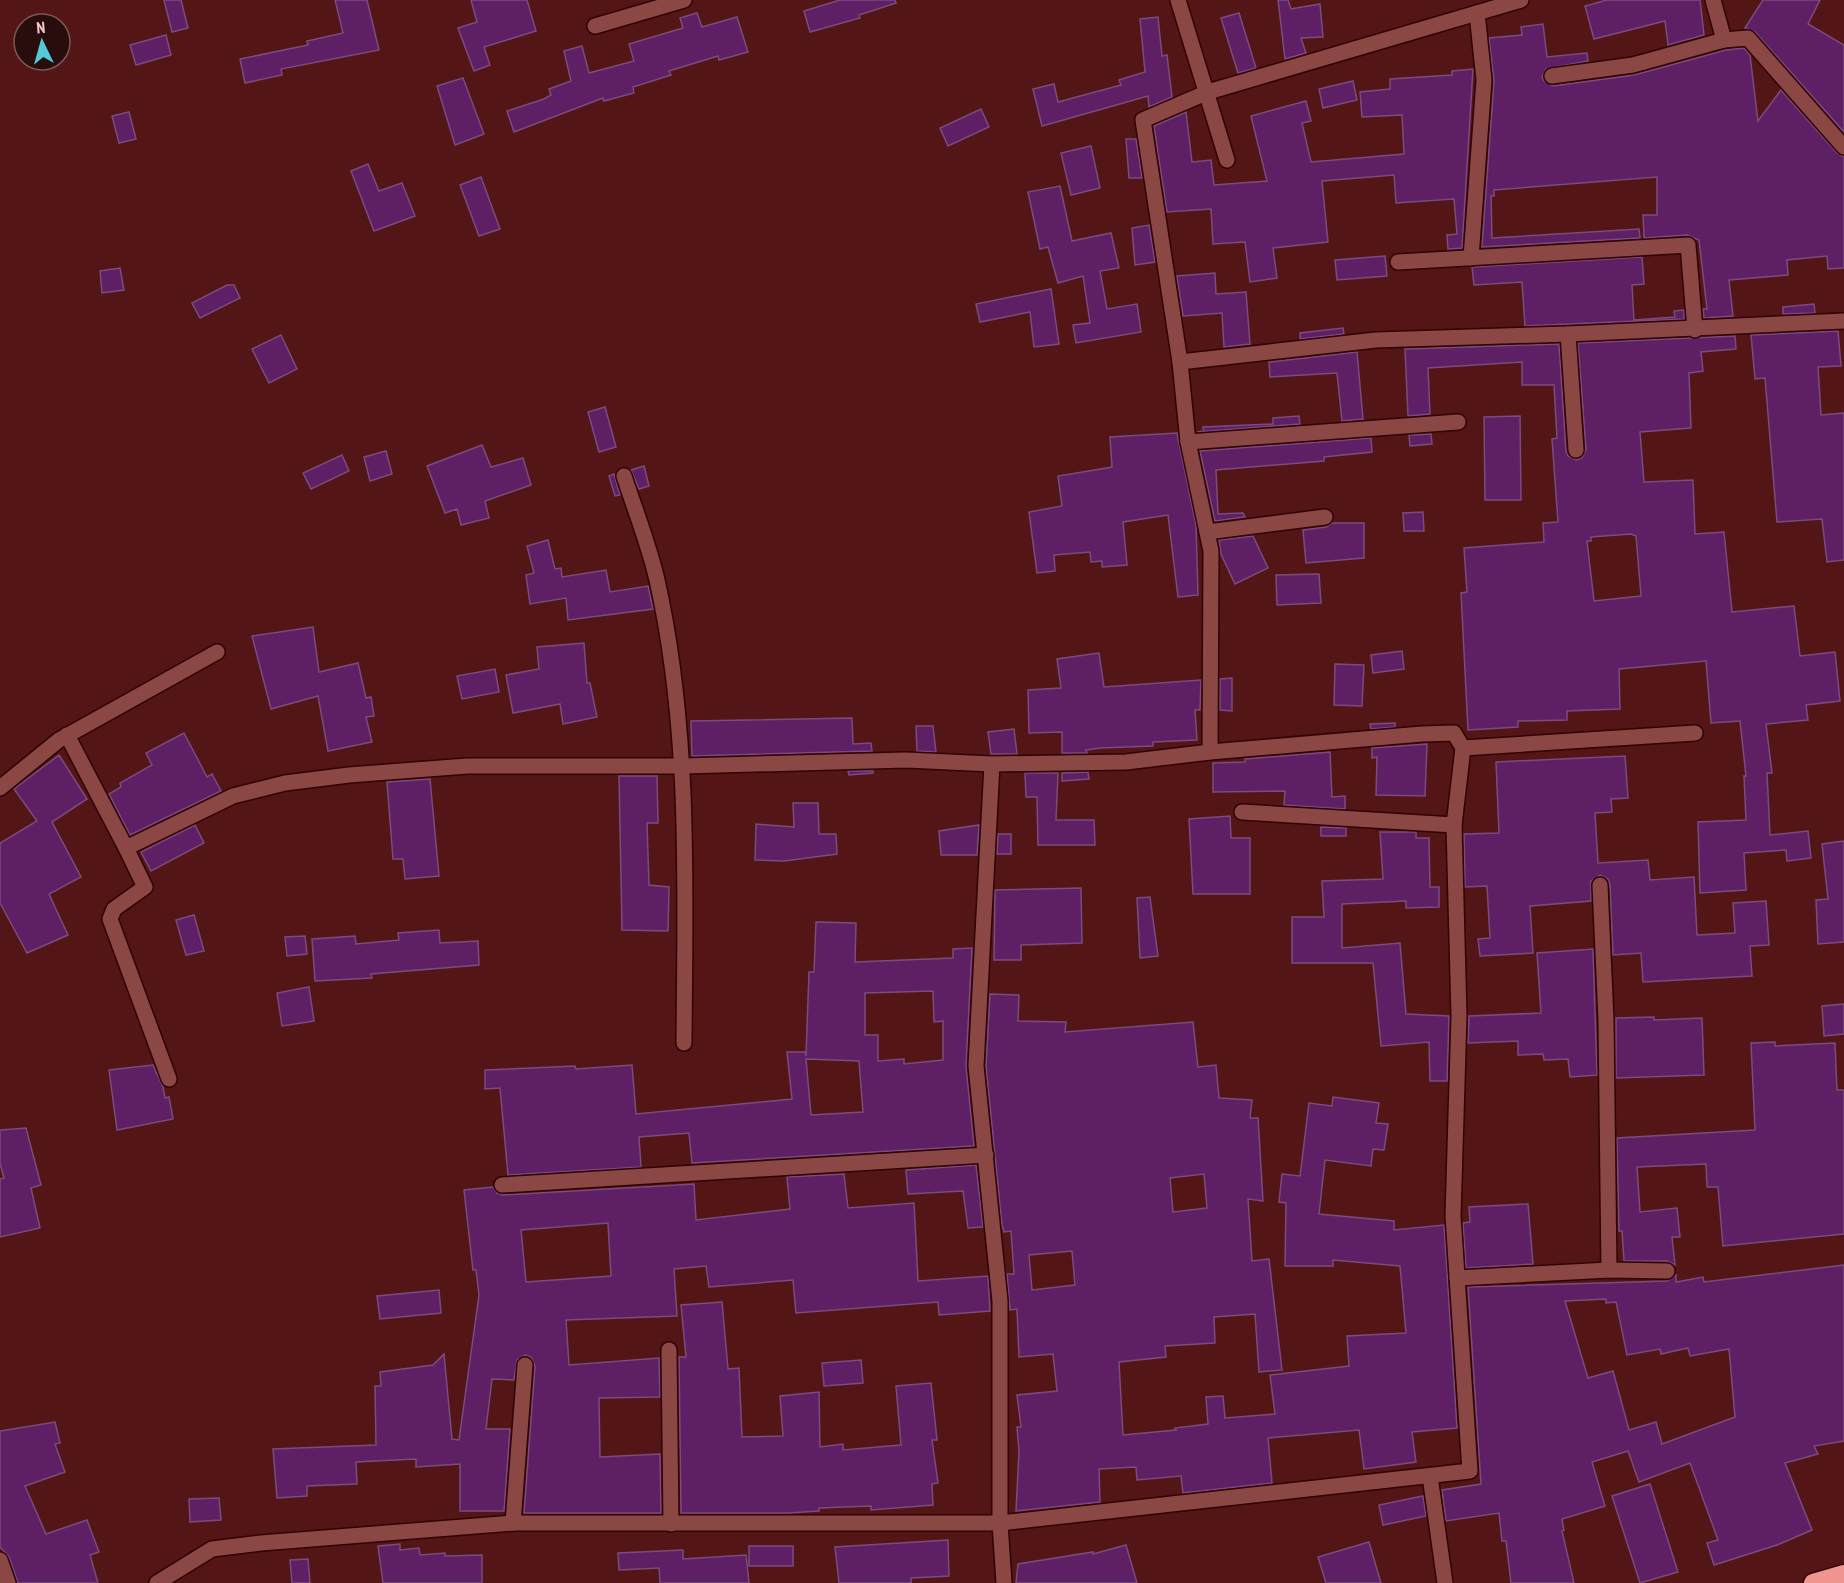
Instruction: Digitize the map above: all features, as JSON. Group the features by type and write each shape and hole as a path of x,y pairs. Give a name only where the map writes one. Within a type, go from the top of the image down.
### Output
{"highway":[{"path":"1813,1583 1844,1574"}],"street":[{"path":"595,26 684,0"},
{"path":"1178,0 1227,160"},
{"path":"1210,752 1211,551 1188,442 1180,362 1143,120 1208,92 1521,0"},
{"path":"1713,0 1724,40"},
{"path":"1471,258 1484,80 1477,13"},
{"path":"1552,76 1633,65 1724,40 1748,38 1844,147"},
{"path":"1398,262 1688,246 1695,330"},
{"path":"1180,362 1376,340 1695,330 1844,321"},
{"path":"1568,334 1576,450"},
{"path":"1188,442 1458,422"},
{"path":"624,476 656,579 671,663 683,766 684,1043"},
{"path":"1207,532 1325,517"},
{"path":"0,788 68,735 217,652"},
{"path":"126,848 233,796 285,783 467,766 683,766 906,760 992,764 1125,762 1210,752 1454,733 1463,748 1454,825 1459,1016 1453,1216 1470,1471 1000,1523 513,1523 261,1543 212,1550 158,1583"},
{"path":"1463,748 1695,733"},
{"path":"68,735 145,887 114,909 110,918 169,1079"},
{"path":"992,764 976,1066 1000,1301 1000,1523 1004,1583"},
{"path":"1242,812 1454,825"},
{"path":"1600,885 1606,1020 1609,1270"},
{"path":"502,1185 986,1155"},
{"path":"1457,1278 1609,1270 1667,1270"},
{"path":"669,1350 671,1524"},
{"path":"513,1523 525,1365"},
{"path":"1430,1476 1445,1583"},
{"path":"0,1560 8,1583"}],"building":[{"path":"164,0 181,0 188,28 172,32"},
{"path":"335,0 367,0 379,50 281,69 282,75 245,83 240,59 308,45 307,41 343,33"},
{"path":"471,0 527,0 536,31 484,47 490,65 474,71 458,28 477,22"},
{"path":"840,0 895,0 896,3 859,15 860,18 810,32 804,11"},
{"path":"1278,0 1288,0 1291,9 1320,4 1323,37 1301,38 1306,53 1285,59"},
{"path":"1607,0 1700,0 1704,35 1668,45 1665,21 1594,39 1585,6"},
{"path":"1763,0 1820,0 1808,24 1844,45 1844,132 1755,32 1745,28"},
{"path":"697,13 702,27 737,17 748,52 719,60 718,56 669,71 671,75 633,87 634,93 604,101 603,98 514,132 507,111 544,99 551,95 549,89 571,81 564,51 582,46 589,73 634,61 629,44 683,28 680,18"},
{"path":"1239,13 1256,68 1238,73 1221,18"},
{"path":"1158,17 1162,56 1167,55 1172,97 1149,107 1148,96 1042,126 1033,89 1054,84 1058,102 1121,85 1119,80 1145,72 1140,19"},
{"path":"1543,24 1547,57 1587,53 1588,61 1546,69 1542,77 1544,81 1553,86 1634,75 1726,50 1744,48 1750,55 1758,121 1781,90 1837,153 1844,157 1844,268 1828,269 1827,256 1787,260 1788,275 1729,280 1733,316 1704,318 1703,309 1707,309 1699,240 1687,235 1644,238 1643,215 1657,215 1657,177 1494,190 1494,196 1491,196 1492,238 1639,229 1640,238 1482,247 1494,81 1489,38 1522,35 1521,27"},
{"path":"166,35 171,55 136,65 130,45"},
{"path":"1473,69 1462,248 1448,249 1447,235 1457,234 1454,199 1396,203 1394,175 1322,181 1328,242 1273,248 1277,278 1250,282 1245,242 1213,244 1211,209 1167,212 1154,126 1186,112 1192,162 1211,160 1214,185 1267,181 1251,116 1306,101 1311,121 1302,123 1311,162 1404,154 1402,115 1362,117 1360,92 1390,89 1390,79 1452,75 1452,71"},
{"path":"463,78 484,134 455,145 437,86"},
{"path":"1353,81 1357,100 1323,108 1319,89"},
{"path":"981,109 989,127 948,146 940,128"},
{"path":"129,112 136,139 119,143 112,116"},
{"path":"1126,139 1136,139 1142,178 1129,178"},
{"path":"1091,146 1100,188 1071,195 1061,153"},
{"path":"368,164 379,191 402,183 415,216 374,231 351,171"},
{"path":"481,177 500,229 479,236 460,185"},
{"path":"1060,186 1072,241 1111,233 1119,268 1100,271 1107,309 1137,304 1141,332 1076,343 1073,325 1090,323 1083,276 1058,283 1048,247 1040,249 1028,192"},
{"path":"1149,225 1155,262 1135,265 1132,228"},
{"path":"1385,256 1387,276 1337,280 1335,260"},
{"path":"1642,257 1644,284 1632,285 1634,320 1675,317 1674,311 1684,310 1684,319 1525,326 1522,282 1474,285 1472,267"},
{"path":"120,268 124,290 102,293 100,271"},
{"path":"1215,273 1216,294 1246,292 1250,344 1224,347 1222,313 1183,316 1177,276"},
{"path":"227,285 234,285 240,298 200,318 192,303"},
{"path":"1051,289 1059,344 1034,347 1030,312 980,322 976,304"},
{"path":"1814,304 1815,313 1783,314 1783,307"},
{"path":"1343,328 1344,334 1300,339 1300,333"},
{"path":"1838,331 1841,366 1818,367 1821,415 1844,413 1844,560 1827,562 1822,519 1777,522 1765,378 1755,379 1751,335"},
{"path":"281,335 297,369 269,383 252,349"},
{"path":"1735,336 1736,349 1701,352 1703,371 1689,373 1691,428 1640,432 1644,482 1693,480 1695,534 1724,532 1732,612 1794,606 1800,656 1835,652 1840,701 1806,705 1808,720 1766,724 1772,773 1767,773 1770,835 1808,831 1811,858 1787,861 1786,850 1744,853 1746,890 1700,893 1698,822 1746,820 1744,776 1746,776 1740,721 1711,723 1706,661 1619,669 1620,709 1567,711 1567,720 1518,721 1518,727 1468,730 1461,593 1467,592 1464,548 1544,542 1543,523 1558,522 1552,439 1557,438 1554,385 1522,385 1522,362 1428,368 1430,414 1408,416 1405,349 1559,344 1566,451 1568,456 1576,460 1582,458 1586,449 1578,343","holes":["1631,534 1636,536 1641,596 1594,601 1587,541 1591,541 1591,537"]},
{"path":"1357,352 1363,419 1342,421 1337,373 1270,377 1269,362"},
{"path":"605,407 616,447 599,452 588,412"},
{"path":"1299,416 1300,424 1197,432 1204,431 1203,427 1273,424 1273,418"},
{"path":"1520,416 1521,500 1485,500 1484,417"},
{"path":"1177,433 1196,525 1198,595 1178,597 1168,515 1123,522 1127,565 1102,567 1102,561 1091,562 1090,552 1054,555 1055,571 1037,573 1029,512 1062,506 1058,476 1112,467 1110,437"},
{"path":"1431,434 1432,444 1410,446 1409,435"},
{"path":"1371,438 1372,452 1324,457 1324,461 1216,470 1218,514 1243,513 1245,517 1215,521 1200,451"},
{"path":"482,445 491,467 523,458 531,485 485,501 489,518 461,525 457,509 445,513 427,466"},
{"path":"386,451 392,474 370,481 364,457"},
{"path":"342,455 349,471 311,489 303,473"},
{"path":"644,466 649,486 639,489 631,470"},
{"path":"614,474 620,495 615,496 609,476"},
{"path":"1423,512 1424,531 1404,531 1403,513"},
{"path":"1332,523 1364,523 1364,558 1306,563 1303,530 1326,527"},
{"path":"1253,536 1268,568 1235,584 1221,554 1219,540"},
{"path":"548,540 555,569 561,568 562,577 606,570 610,592 648,586 653,609 568,620 566,598 530,604 526,575 534,573 527,546"},
{"path":"1319,574 1321,603 1277,605 1276,575"},
{"path":"313,627 319,672 358,663 366,698 371,697 374,716 366,717 372,742 328,751 318,696 271,709 252,636"},
{"path":"584,643 587,683 590,683 597,717 563,724 560,704 513,713 506,675 539,669 537,647"},
{"path":"1402,651 1404,669 1373,673 1371,655"},
{"path":"1099,653 1104,687 1201,680 1200,710 1195,710 1197,740 1153,742 1153,746 1100,748 1086,750 1087,753 1062,753 1062,732 1029,733 1028,690 1061,688 1057,659"},
{"path":"1335,664 1364,665 1362,706 1334,705"},
{"path":"495,669 499,692 462,699 457,676"},
{"path":"1232,678 1232,711 1220,710 1220,679"},
{"path":"852,718 853,744 871,743 872,751 692,756 691,721"},
{"path":"1395,723 1395,727 1371,729 1370,724"},
{"path":"916,726 933,726 936,752 917,751"},
{"path":"1014,729 1017,754 991,754 988,732"},
{"path":"184,733 207,777 212,774 221,791 130,835 109,794 121,787 120,783 152,765 146,753"},
{"path":"1427,744 1425,796 1376,795 1377,757 1372,758 1372,748"},
{"path":"1330,752 1332,797 1345,796 1345,809 1284,805 1285,791 1213,792 1213,763 1245,762 1245,759"},
{"path":"59,755 87,799 52,822 81,877 49,894 68,935 27,953 0,903 0,843 37,821 14,789"},
{"path":"1625,756 1628,798 1611,799 1612,812 1595,813 1598,863 1648,860 1650,880 1694,877 1697,935 1735,933 1733,903 1766,901 1769,945 1750,946 1752,976 1643,982 1641,953 1613,955 1610,885 1608,879 1600,875 1591,881 1591,901 1530,906 1533,953 1480,956 1478,939 1490,938 1487,886 1465,887 1464,834 1499,833 1496,762"},
{"path":"848,771 873,771 873,773 849,775"},
{"path":"1088,772 1089,779 1062,781 1062,773"},
{"path":"1025,773 1058,773 1056,820 1094,820 1095,845 1038,845 1037,797 1026,797"},
{"path":"619,776 657,776 658,823 647,823 649,885 669,887 668,931 622,930"},
{"path":"430,779 439,876 405,879 403,859 393,859 387,782"},
{"path":"793,803 818,803 819,834 836,834 837,854 784,861 755,860 756,824 794,827"},
{"path":"1230,816 1231,838 1250,838 1250,894 1193,894 1189,819"},
{"path":"195,825 204,843 151,871 141,852"},
{"path":"979,825 977,855 941,855 939,831"},
{"path":"1321,827 1346,828 1346,836 1321,836"},
{"path":"1380,832 1416,832 1416,838 1429,838 1430,887 1439,887 1439,907 1406,908 1406,901 1342,904 1342,948 1400,943 1406,1014 1449,1016 1447,1081 1430,1081 1429,1042 1381,1046 1373,963 1292,963 1292,917 1324,917 1322,881 1383,879"},
{"path":"998,834 1011,834 1011,854 997,854"},
{"path":"1844,841 1844,942 1818,944 1816,900 1828,899 1822,844"},
{"path":"1081,888 1082,943 1021,945 1021,960 994,960 995,890"},
{"path":"1150,897 1158,956 1140,958 1137,898"},
{"path":"194,915 204,951 186,955 176,920"},
{"path":"816,922 856,923 855,962 953,958 953,949 972,948 966,1066 974,1146 692,1163 689,1133 639,1137 641,1167 508,1175 500,1088 485,1089 485,1070 575,1066 576,1069 632,1065 636,1114 792,1099 787,1052 805,1052 806,1056 809,972 814,972","holes":["933,991 934,1022 943,1021 943,1060 904,1064 904,1059 878,1061 878,1035 865,1035 865,993","806,1059 859,1061 863,1112 811,1115"]},
{"path":"439,930 440,943 478,941 479,965 371,974 372,978 315,981 312,939 355,936 356,944 399,940 398,933"},
{"path":"305,936 307,954 287,956 285,937"},
{"path":"1593,949 1597,1075 1570,1077 1568,1059 1544,1060 1543,1054 1518,1055 1518,1041 1468,1043 1469,1016 1541,1013 1537,953"},
{"path":"309,987 314,1021 282,1026 277,993"},
{"path":"990,994 1019,995 1018,1021 1066,1022 1065,1032 1193,1022 1198,1067 1216,1065 1219,1098 1252,1100 1250,1118 1258,1118 1263,1201 1248,1199 1252,1261 1269,1259 1282,1370 1259,1372 1255,1314 1214,1317 1215,1343 1165,1346 1166,1357 1119,1362 1123,1435 1176,1430 1175,1428 1208,1424 1206,1397 1223,1396 1225,1418 1275,1414 1270,1375 1349,1366 1347,1336 1406,1333 1400,1266 1333,1260 1333,1266 1285,1266 1286,1203 1279,1202 1282,1174 1300,1176 1309,1103 1332,1106 1333,1097 1379,1103 1376,1123 1388,1124 1384,1150 1373,1149 1371,1166 1325,1160 1319,1214 1394,1221 1394,1230 1444,1225 1457,1428 1412,1432 1416,1462 1364,1469 1359,1430 1268,1438 1272,1483 1183,1493 1181,1476 1137,1480 1136,1467 1099,1469 1100,1502 1016,1511 1019,1451 1017,1427 1021,1427 1017,1395 1057,1391 1053,1354 1019,1357 1017,1309 1010,1310 1007,1274 1014,1274 1011,1231 1004,1232 1002,1225 986,1066","holes":["1204,1174 1207,1208 1173,1212 1170,1178","1072,1251 1075,1285 1032,1290 1029,1255"]},
{"path":"1844,1004 1844,1034 1824,1036 1822,1006"},
{"path":"1654,1017 1654,1020 1702,1018 1704,1075 1616,1078 1616,1018"},
{"path":"1775,1042 1775,1046 1835,1043 1837,1090 1844,1090 1844,1234 1723,1246 1718,1187 1707,1187 1706,1164 1637,1167 1640,1212 1677,1208 1680,1237 1672,1237 1675,1265 1667,1261 1624,1261 1622,1231 1619,1231 1617,1138 1755,1130 1751,1043"},
{"path":"153,1065 163,1087 165,1098 169,1097 173,1119 117,1130 109,1070"},
{"path":"26,1128 41,1185 31,1188 40,1228 0,1237 0,1179 4,1178 0,1163 0,1130"},
{"path":"976,1165 983,1227 968,1228 963,1191 908,1194 906,1170"},
{"path":"844,1174 848,1208 914,1203 918,1281 988,1276 990,1311 939,1315 938,1302 796,1313 793,1280 709,1287 706,1266 674,1269 677,1316 566,1320 569,1365 659,1358 660,1397 599,1398 600,1457 660,1454 661,1513 524,1513 535,1366 531,1357 525,1355 517,1360 514,1380 492,1379 486,1429 510,1429 504,1511 460,1511 460,1464 416,1467 416,1459 356,1462 357,1484 307,1486 307,1496 277,1498 273,1449 376,1445 375,1386 381,1386 380,1372 433,1365 444,1354 452,1439 459,1440 479,1295 476,1270 473,1270 464,1190 493,1187 497,1193 503,1195 694,1184 696,1220 790,1209 787,1177","holes":["608,1223 611,1276 526,1282 521,1230"]},
{"path":"1528,1204 1533,1264 1466,1268 1463,1223 1470,1222 1469,1207"},
{"path":"1844,1265 1844,1441 1814,1446 1818,1454 1785,1463 1812,1530 1777,1545 1714,1565 1707,1543 1718,1540 1690,1463 1639,1482 1628,1451 1592,1462 1605,1506 1562,1519 1564,1530 1562,1531 1574,1583 1511,1583 1506,1541 1502,1541 1499,1513 1446,1521 1442,1490 1481,1484 1468,1287 1667,1281 1676,1275 1676,1282 1703,1277 1704,1282","holes":["1606,1299 1606,1303 1616,1302 1627,1355 1660,1349 1661,1354 1688,1348 1690,1356 1729,1349 1735,1417 1662,1444 1656,1422 1629,1430 1613,1371 1588,1378 1565,1301"]},
{"path":"439,1290 441,1313 380,1319 377,1296"},
{"path":"722,1302 728,1369 739,1368 742,1437 783,1436 780,1396 819,1392 820,1447 843,1444 843,1450 901,1445 896,1386 931,1383 937,1440 932,1440 938,1483 932,1484 933,1505 871,1510 871,1506 819,1508 819,1511 788,1513 681,1513 679,1357 686,1357 681,1305"},
{"path":"861,1360 863,1383 824,1386 822,1363"},
{"path":"55,1422 60,1443 55,1444 65,1472 25,1486 46,1534 87,1520 99,1552 90,1555 98,1583 18,1583 9,1557 0,1547 0,1431"},
{"path":"1650,1484 1678,1572 1640,1583 1612,1496"},
{"path":"1423,1496 1426,1516 1383,1525 1379,1505"},
{"path":"219,1498 221,1520 190,1522 189,1499"},
{"path":"948,1540 949,1576 911,1578 911,1583 839,1583 835,1547"},
{"path":"1369,1542 1381,1583 1326,1583 1318,1557"},
{"path":"400,1544 400,1550 419,1548 420,1555 445,1553 445,1556 482,1555 482,1583 383,1583 378,1546"},
{"path":"1126,1545 1137,1583 1016,1583 1018,1564 1093,1552 1093,1554"},
{"path":"749,1546 793,1546 793,1566 749,1566"},
{"path":"683,1550 683,1559 746,1555 749,1583 660,1583 659,1568 619,1570 618,1553"},
{"path":"308,1559 310,1583 292,1583 290,1560"}]}
